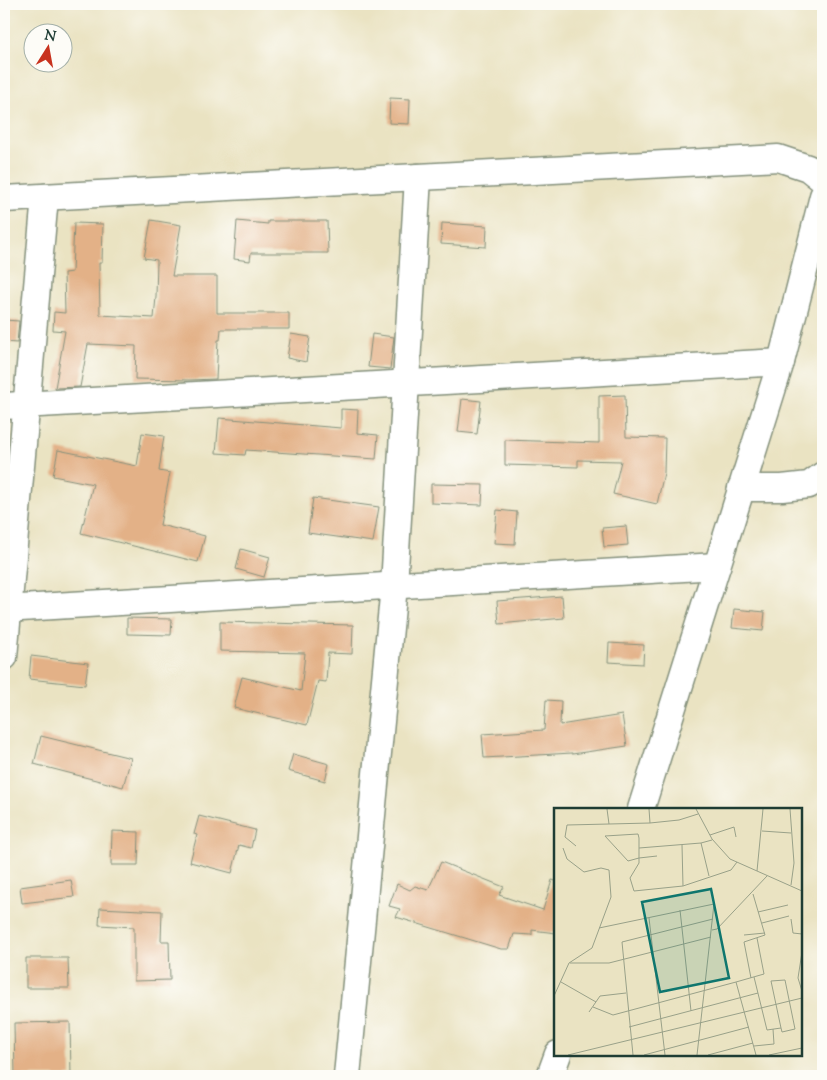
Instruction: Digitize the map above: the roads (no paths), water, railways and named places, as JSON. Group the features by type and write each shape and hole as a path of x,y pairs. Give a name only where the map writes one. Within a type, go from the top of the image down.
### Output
{"street":[{"path":"4,199 778,158 808,168 823,180"},
{"path":"347,1076 394,586 418,177"},
{"path":"641,808 781,362 823,196"},
{"path":"4,657 15,405 45,197"},
{"path":"15,405 781,362"},
{"path":"741,488 782,488 809,485 823,475"},
{"path":"6,609 717,566"},
{"path":"550,1076 558,1055"}]}
